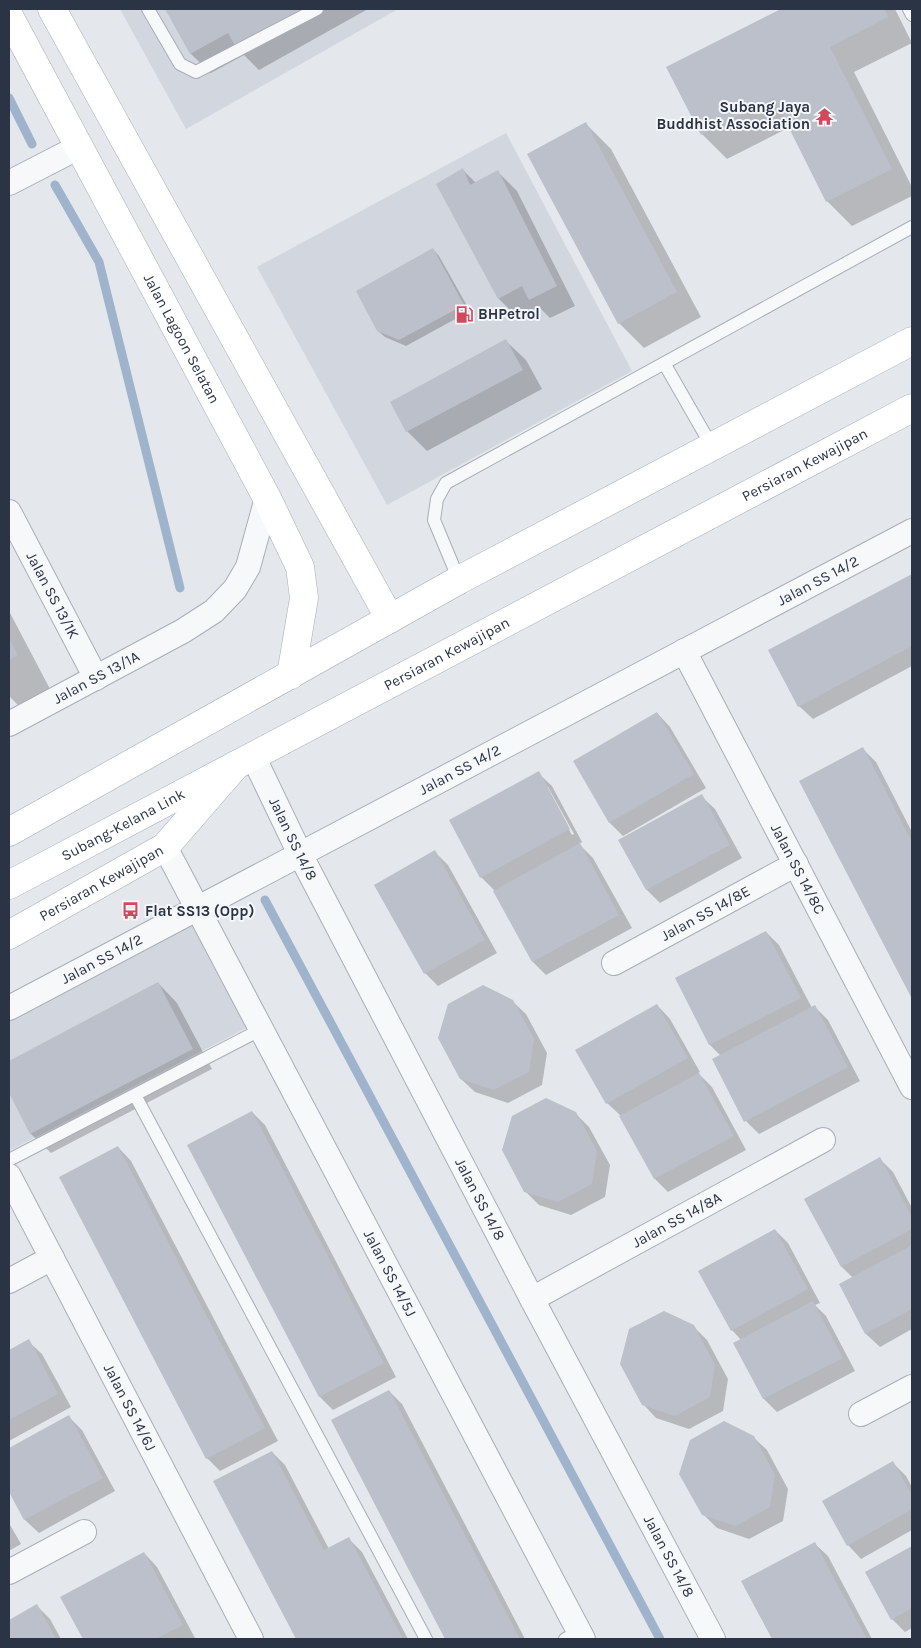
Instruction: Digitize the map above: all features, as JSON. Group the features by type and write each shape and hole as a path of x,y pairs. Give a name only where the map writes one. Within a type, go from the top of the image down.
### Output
{"main road":[{"path":"52,9 390,619"},
{"name":"Jalan Lagoon Selatan","path":"9,16 77,148 267,498 300,567 304,598 291,675"},
{"path":"9,832 20,822 291,675 459,580 912,341"},
{"name":"Persiaran Kewajipan","path":"9,935 165,847 245,761 912,408"},
{"name":"Subang-Kelana Link","path":"9,885 245,761"}],"street":[{"path":"9,183 77,148"},
{"name":"Jalan SS 13/1A","path":"9,724 183,631 214,611 235,589 248,566 267,498"},
{"name":"Jalan SS 13/1K","path":"9,512 96,678"},
{"name":"Jalan SS 14/2","path":"9,1008 912,531"},
{"name":"Jalan SS 14/8C","path":"684,651 912,1087"},
{"name":"Jalan SS 14/8","path":"245,761 300,854 532,1299 713,1639"},
{"name":"Jalan SS 14/5J","path":"165,847 262,1029 576,1637"},
{"name":"Jalan SS 14/8E","path":"614,963 796,864"},
{"name":"Jalan SS 14/8A","path":"532,1299 823,1140"},
{"name":"Jalan SS 14/6J","path":"9,1176 251,1639"},
{"path":"9,1281 52,1258"},
{"path":"861,1414 912,1387"},
{"path":"9,1572 84,1532"}],"lane":[{"path":"148,9 180,64 196,72 317,9"},
{"path":"909,9 912,15"},
{"path":"459,580 434,520 437,499 446,483 912,227"},
{"path":"664,363 712,445"},
{"path":"9,1160 262,1029"},
{"path":"135,1095 426,1639"}],"shaded area":[{"path":"120,9 398,9 186,129"},
{"path":"506,133 632,371 387,505 257,267"},
{"path":"196,922 250,1026 9,1151 9,1021"}],"building":[{"path":"165,9 314,9 238,51 228,33 190,54"},
{"name":"Subang Jaya Buddhist Association","path":"781,9 884,9 888,17 830,47 892,169 826,202 774,98 701,135 666,67"},
{"path":"586,122 677,292 618,324 527,154"},
{"path":"463,168 470,185 498,170 557,286 529,300 522,286 498,299 436,184"},
{"path":"433,248 464,305 399,340 377,331 356,291"},
{"path":"506,339 523,370 406,432 390,402"},
{"path":"912,574 912,646 798,707 768,650"},
{"path":"9,639 18,655 9,660"},
{"path":"657,712 694,774 609,823 573,761"},
{"path":"863,747 912,842 912,999 799,781"},
{"path":"539,771 570,829 480,878 449,820"},
{"path":"702,794 730,845 646,890 618,840"},
{"path":"580,843 619,915 532,962 493,891"},
{"path":"435,850 485,940 424,974 374,885"},
{"path":"766,931 801,998 709,1045 675,978"},
{"path":"158,982 193,1049 30,1134 9,1093 9,1061"},
{"path":"483,985 513,1000 534,1039 529,1072 494,1090 460,1079 438,1038 448,1004"},
{"path":"657,1004 688,1058 606,1104 575,1050"},
{"path":"815,1005 848,1067 744,1122 712,1059"},
{"path":"699,1073 734,1136 654,1179 619,1116"},
{"path":"546,1098 576,1112 597,1151 592,1184 558,1202 524,1192 502,1150 512,1116"},
{"path":"252,1111 384,1363 319,1397 187,1145"},
{"path":"118,1146 265,1428 206,1459 59,1177"},
{"path":"880,1157 912,1217 912,1229 841,1267 804,1199"},
{"path":"775,1229 808,1289 731,1331 698,1271"},
{"path":"912,1245 912,1309 865,1334 839,1284"},
{"path":"813,1301 843,1358 763,1399 733,1343"},
{"path":"664,1311 694,1325 715,1365 710,1397 675,1416 642,1405 620,1364 629,1329"},
{"path":"29,1339 58,1394 9,1420 9,1350"},
{"path":"389,1390 520,1639 445,1639 331,1420"},
{"path":"69,1415 103,1478 24,1520 9,1492 9,1448"},
{"path":"724,1421 754,1436 775,1475 770,1507 736,1526 702,1515 679,1474 690,1440"},
{"path":"272,1451 324,1550 349,1537 403,1639 296,1639 213,1481"},
{"path":"893,1461 912,1495 912,1509 847,1546 822,1501"},
{"path":"815,1542 867,1639 772,1639 741,1581"},
{"path":"912,1546 912,1608 891,1620 865,1572"},
{"path":"144,1552 183,1625 156,1639 83,1639 60,1597"},
{"path":"37,1604 56,1639 9,1639 9,1620"}],"waterway":[{"path":"9,98 32,144"},
{"path":"55,185 99,262 180,588"},
{"path":"265,900 660,1639"}],"place":[{"name":"Subang Jaya Buddhist Association","path":"824,116"},
{"name":"BHPetrol","path":"464,314"},
{"name":"Flat SS13 (Opp)","path":"131,911"}]}
